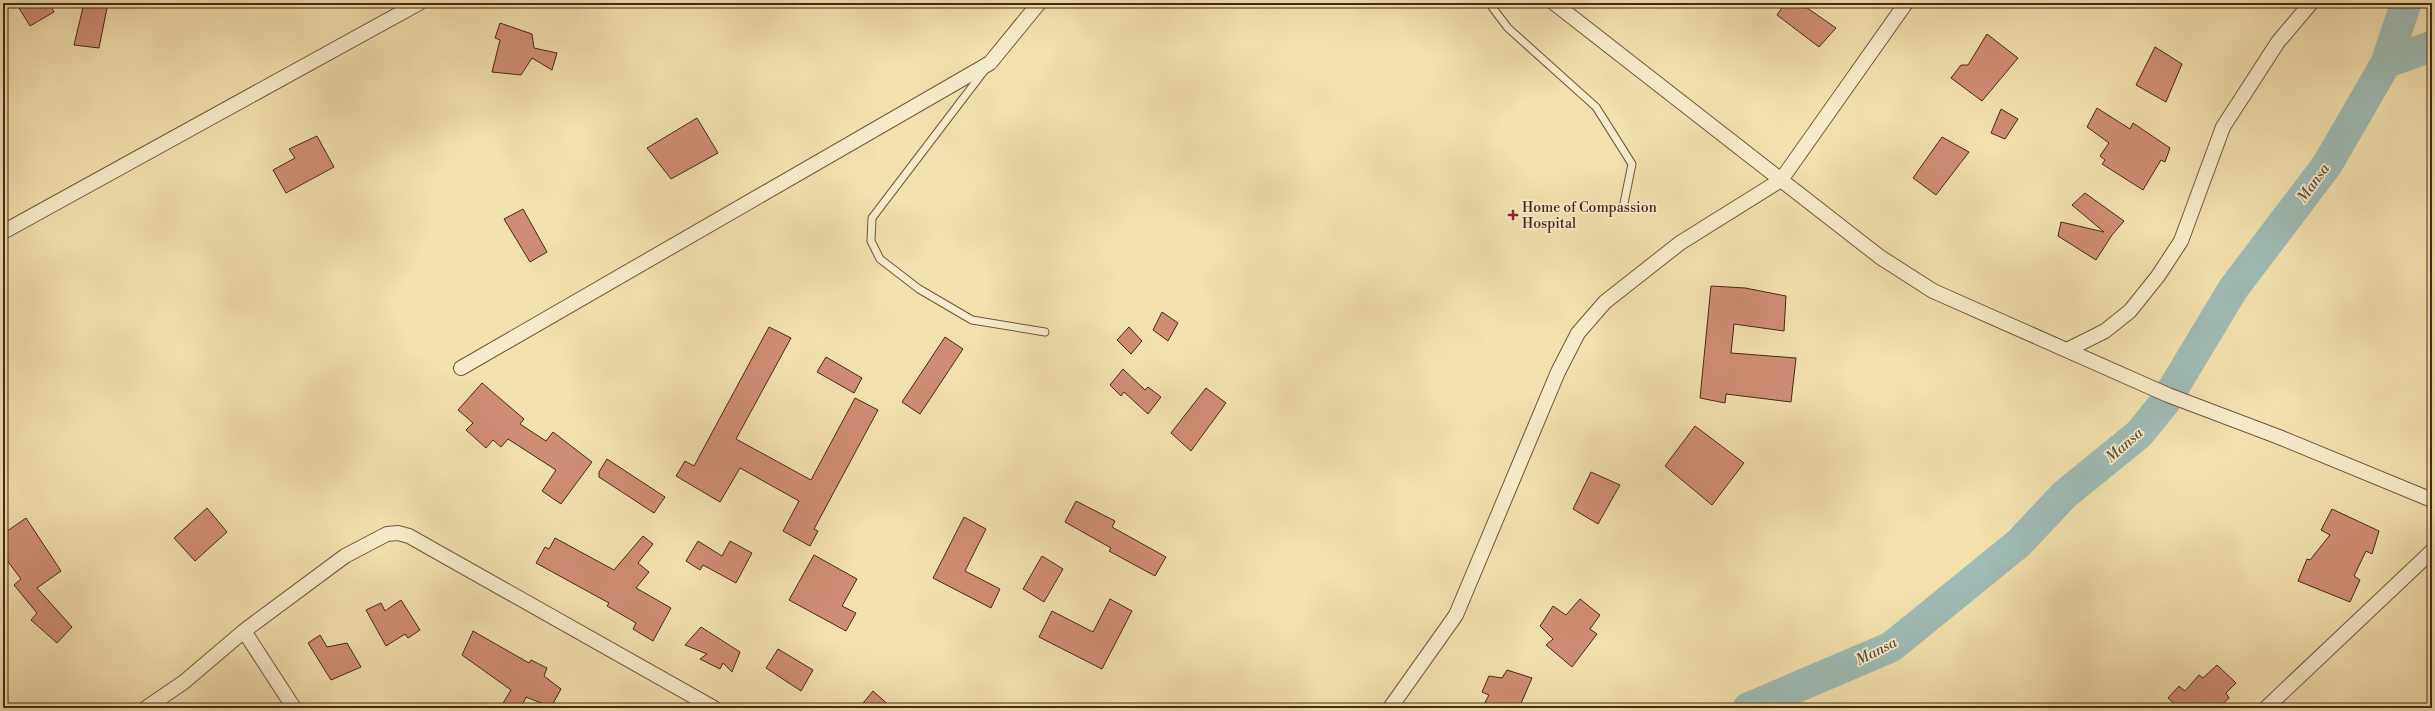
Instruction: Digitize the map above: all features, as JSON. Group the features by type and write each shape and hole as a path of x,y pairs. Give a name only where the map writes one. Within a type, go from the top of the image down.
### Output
{"street":[{"path":"3,232 419,3"},
{"path":"462,368 990,63 1039,3"},
{"path":"1554,3 1880,257 1933,291 2168,395 2279,437 2432,500"},
{"path":"1390,708 1456,615 1493,531 1540,415 1578,333 1605,302 1680,243 1781,180 1906,3"},
{"path":"2067,350 2105,331 2130,311 2158,276 2181,241 2224,127 2278,42 2312,3"},
{"path":"146,708 184,682 244,631 345,556 387,534 398,533 409,536 714,708"},
{"path":"2266,708 2432,551"},
{"path":"244,631 294,708"}],"lane":[{"path":"1495,3 1492,7 1508,28 1596,107 1632,164 1623,208"},
{"path":"990,63 872,218 871,241 880,259 919,289 972,320 1045,332"}],"building":[{"path":"28,3 49,3 54,12 30,26 19,8"},
{"path":"84,3 108,3 99,48 74,45"},
{"path":"1785,3 1800,3 1836,28 1819,47 1777,15"},
{"path":"500,23 532,34 534,48 557,53 552,70 532,58 521,75 492,72 500,40 495,38"},
{"path":"1987,34 2018,58 1982,101 1951,78 1961,65 1968,65"},
{"path":"2155,47 2182,64 2166,102 2136,85"},
{"path":"2097,108 2130,129 2133,123 2170,148 2165,162 2161,160 2143,190 2102,164 2105,160 2100,156 2109,143 2087,127"},
{"path":"2001,109 2018,119 2005,139 1991,133"},
{"path":"697,118 718,153 671,179 647,148"},
{"path":"317,136 334,167 286,193 273,170 295,158 289,149"},
{"path":"1942,137 1969,152 1936,195 1913,178"},
{"path":"2085,193 2124,221 2112,235 2096,260 2058,236 2061,222 2104,232 2072,205"},
{"path":"523,209 547,252 530,262 504,219"},
{"path":"1711,286 1745,288 1786,296 1784,331 1734,324 1731,353 1796,358 1791,402 1726,394 1725,403 1700,398"},
{"path":"1162,312 1178,323 1168,341 1153,330"},
{"path":"769,327 791,338 736,439 811,480 855,398 878,410 814,529 818,531 810,546 783,531 799,501 740,468 720,502 676,476 685,461 694,466"},
{"path":"1129,327 1142,341 1131,354 1117,340"},
{"path":"945,337 963,349 920,414 902,402"},
{"path":"826,357 862,378 854,393 817,372"},
{"path":"1123,369 1145,390 1148,387 1161,397 1148,414 1124,392 1121,396 1110,385"},
{"path":"482,383 524,419 520,424 546,441 553,432 592,462 561,504 542,491 556,470 508,439 501,447 493,440 486,448 466,430 473,423 458,410"},
{"path":"1206,388 1226,403 1191,451 1171,433"},
{"path":"1695,426 1744,463 1712,505 1665,466"},
{"path":"607,459 665,497 654,513 599,477 599,472"},
{"path":"1591,472 1620,485 1598,524 1573,509"},
{"path":"1076,501 1115,521 1112,527 1166,557 1155,576 1109,551 1111,548 1065,522"},
{"path":"207,508 227,532 195,561 174,538"},
{"path":"2332,509 2379,531 2372,554 2366,551 2354,576 2360,580 2350,602 2298,581 2307,559 2310,560 2330,535 2321,530"},
{"path":"964,517 986,529 965,571 1000,589 991,608 933,578"},
{"path":"26,518 61,571 37,588 72,627 57,643 31,620 37,613 14,585 21,579 3,555 3,534"},
{"path":"643,536 653,544 638,563 649,572 636,588 671,608 653,641 633,629 636,623 607,606 609,603 536,563 545,547 549,549 555,538 614,570"},
{"path":"698,541 722,556 730,541 752,553 736,583 703,565 700,570 686,561"},
{"path":"814,555 857,579 842,606 856,613 846,631 789,600"},
{"path":"1042,556 1063,569 1044,602 1023,589"},
{"path":"1110,599 1132,611 1102,669 1039,637 1052,611 1093,632"},
{"path":"1580,599 1600,615 1590,629 1597,634 1572,667 1546,645 1553,639 1540,626 1553,606 1566,615"},
{"path":"401,600 420,630 408,638 405,634 386,646 366,610 381,603 385,611"},
{"path":"701,627 740,652 732,672 723,663 720,669 700,659 707,654 685,645"},
{"path":"473,631 529,663 531,660 547,668 544,676 561,689 551,707 526,697 521,708 500,708 511,690 462,655"},
{"path":"320,635 327,647 347,643 361,667 331,680 308,643"},
{"path":"778,649 813,670 801,691 766,668"},
{"path":"2217,665 2236,683 2226,693 2229,698 2218,708 2179,708 2168,698 2179,686 2185,691 2199,675 2203,678"},
{"path":"1507,670 1532,678 1519,708 1482,708 1489,695 1482,692 1489,676 1502,678"},
{"path":"873,691 892,708 859,708"}],"waterway":[{"name":"Mansa","path":"1748,708 1891,647 2019,543 2064,495 2139,434 2165,402 2233,289 2327,165 2386,63 2406,3"},
{"name":"Mansa","path":"2386,63 2432,46"}],"place":[{"name":"Home of Compassion Hospital","path":"1513,215"}]}
